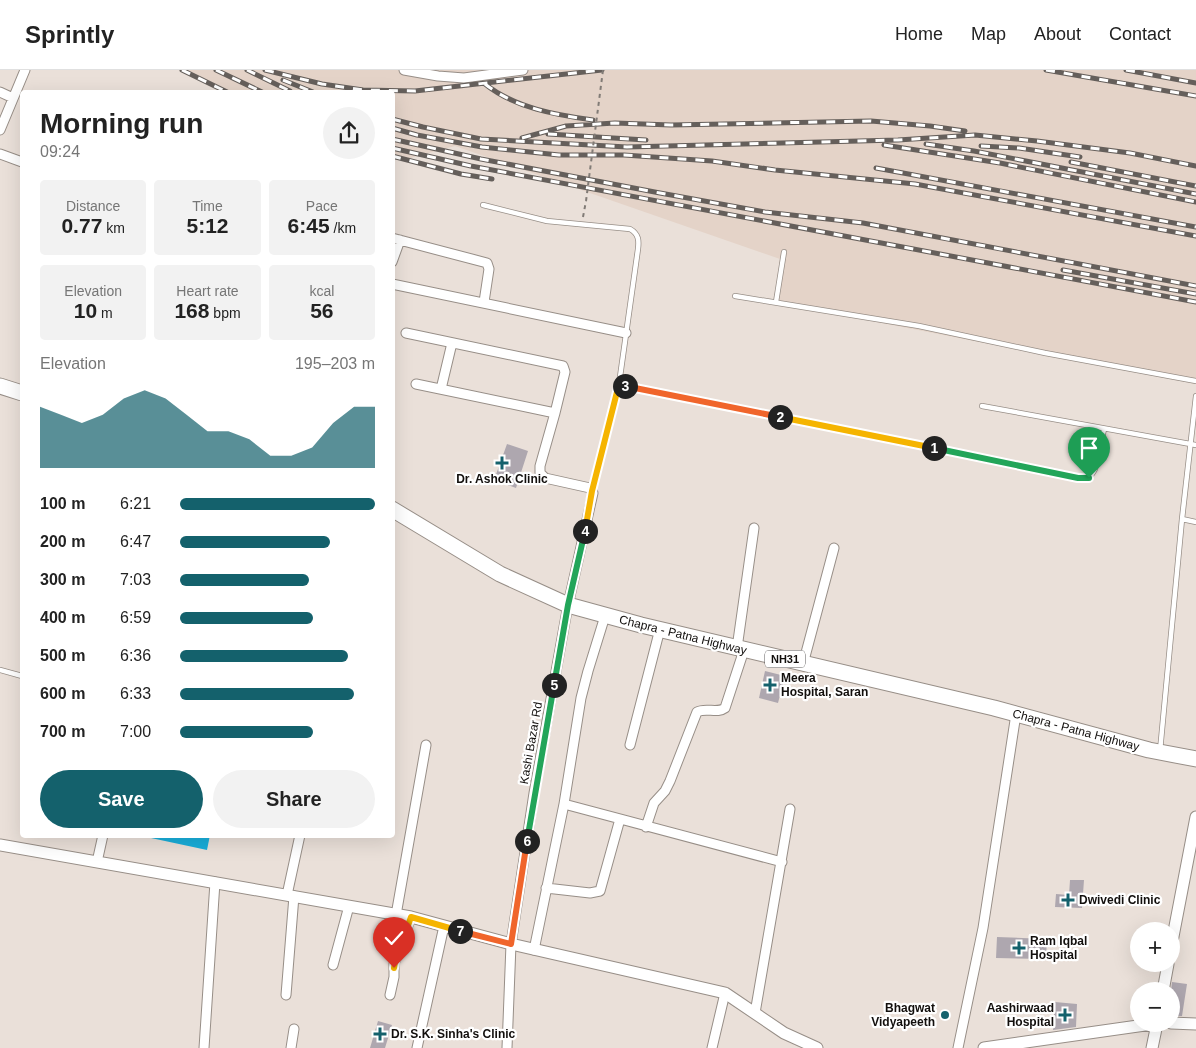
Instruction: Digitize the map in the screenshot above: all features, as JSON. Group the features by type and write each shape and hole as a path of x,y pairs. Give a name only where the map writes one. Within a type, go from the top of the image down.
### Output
{"highway":[{"path":"0,386 20,391"},
{"name":"Chapra - Patna Highway","path":"395,511 500,574 568,605 740,649 1016,714 1160,752 1196,759"}],"street":[{"path":"0,130 25,70"},
{"path":"404,70 464,78 523,70"},
{"path":"0,92 14,98"},
{"path":"0,154 20,161"},
{"path":"396,239 486,263 489,269 484,302"},
{"path":"395,285 626,333"},
{"path":"406,333 563,366 564,372 540,466 540,474 545,478 587,487 592,491"},
{"path":"441,389 452,343"},
{"path":"416,384 555,413"},
{"name":"Kashi Bazar Rd","path":"507,1048 511,944 534,793 568,605 592,501 592,491"},
{"path":"646,827 654,803 665,791 670,781 697,712 703,709 721,711 725,708 740,649 754,528"},
{"path":"803,664 834,548"},
{"path":"534,950 564,804 581,698 606,616"},
{"path":"630,745 660,629"},
{"path":"958,1048 983,928 1016,714"},
{"path":"396,915 426,745"},
{"path":"564,804 782,862"},
{"path":"755,1013 790,809"},
{"path":"1177,922 1192,858 1196,817"},
{"path":"546,888 590,893 600,891 620,819"},
{"path":"97,862 102,838"},
{"path":"286,995 290,896 300,838"},
{"path":"0,846 411,917 534,950 726,993 784,1032 817,1048"},
{"path":"204,1048 215,882"},
{"path":"333,965 350,906"},
{"path":"390,995 394,977 394,964 411,917"},
{"path":"417,1048 444,926"},
{"path":"712,1048 726,993"},
{"path":"1180,1023 1196,1024"},
{"path":"984,1048 1130,1027"},
{"path":"291,1048 294,1028"},
{"path":"1152,1048 1155,1032"}],"lane":[{"path":"483,204 534,218 630,230 637,234 638,249 619,384 592,491"},
{"path":"776,302 784,252"},
{"path":"735,296 919,326 1196,382"},
{"path":"619,384 1078,478 1089,478 1095,469 1104,429"},
{"path":"1160,752 1182,519 1194,445 1196,396"},
{"path":"982,406 1194,445"},
{"path":"1182,519 1196,522"},
{"path":"0,670 20,675"}],"path":[{"path":"582,224 603,70"}],"shaded area":[{"path":"181,70 1196,70 1196,384 774,302 780,259 455,146 403,160 395,157 395,90 226,90"}],"water":[{"path":"151,838 209,838 207,850"}],"building":[{"path":"507,444 528,451 516,488 494,480"},
{"path":"765,671 785,676 778,703 759,698"},
{"path":"1070,880 1084,880 1082,908 1055,907 1056,894 1069,895"},
{"path":"997,937 1047,939 1046,959 996,958"},
{"path":"1180,983 1187,984 1182,1016 1180,1016"},
{"path":"1055,1002 1077,1004 1076,1027 1053,1030"},
{"path":"378,1021 392,1025 385,1048 370,1048"}],"railway":[{"path":"182,70 223,90"},
{"path":"216,70 258,90"},
{"path":"247,70 288,90"},
{"path":"265,70 322,84 363,90"},
{"path":"395,91 415,91 602,70"},
{"path":"1046,70 1196,96"},
{"path":"1126,70 1196,83"},
{"path":"283,80 308,90"},
{"path":"485,84 509,99 523,105 550,113 593,120"},
{"path":"395,120 481,139 627,147 898,140 975,135 1130,153 1196,166"},
{"path":"522,138 566,126 615,123 671,125 871,121 965,131"},
{"path":"395,129 417,135 482,147 559,155 624,155 712,161 775,170 915,184 1196,236"},
{"path":"548,134 646,140"},
{"path":"395,140 481,159 660,193 765,212 863,223 1196,286"},
{"path":"926,144 974,151 1196,194"},
{"path":"884,145 1000,163 1196,202"},
{"path":"981,146 1019,148 1080,157"},
{"path":"395,149 471,166 1196,302"},
{"path":"395,157 461,174 492,179"},
{"path":"1071,162 1196,186"},
{"path":"876,168 1196,227"},
{"path":"1063,270 1196,294"}],"place":[{"name":"Dr. Ashok Clinic","path":"502,463"},
{"name":"Meera Hospital, Saran","path":"770,685"},
{"name":"Dwivedi Clinic","path":"1068,900"},
{"name":"Ram Iqbal Hospital","path":"1019,948"},
{"name":"Bhagwat Vidyapeeth","path":"945,1015"},
{"name":"Aashirwaad Hospital","path":"1065,1015"},
{"name":"Dr. S.K. Sinha's Clinic","path":"380,1034"}],"route":[{"path":"394,968 411,917 511,944 534,793 568,605 592,501 592,491 619,384 1078,478 1089,478"}]}
